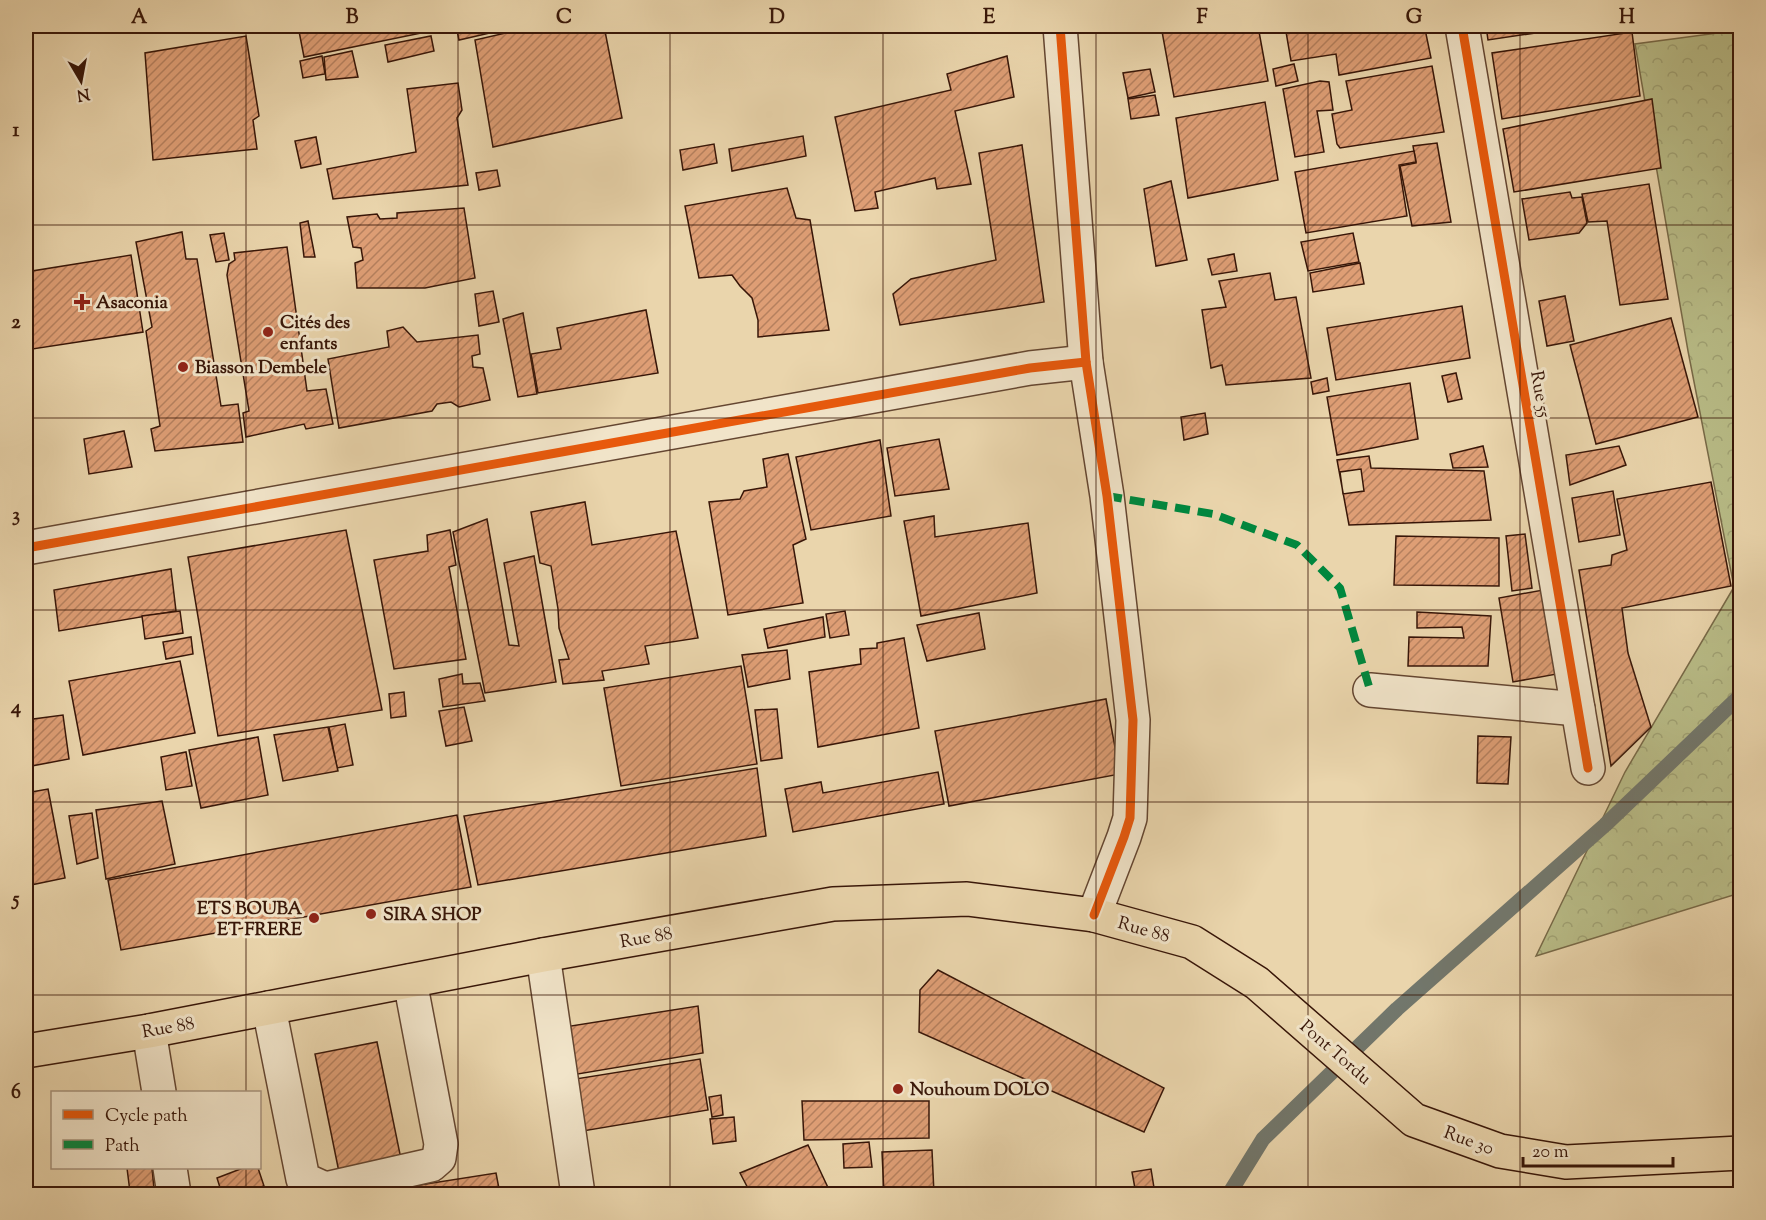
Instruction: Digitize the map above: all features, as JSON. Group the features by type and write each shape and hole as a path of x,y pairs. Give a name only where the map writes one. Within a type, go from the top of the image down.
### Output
{"main road":[{"name":"Rue 88","path":"26,1051 150,1031 543,955 833,903 967,899 1094,915 1191,942 1257,983"},
{"name":"Pont Tordu","path":"1257,983 1414,1120"},
{"name":"Rue 30","path":"1414,1120 1500,1151 1566,1162 1740,1153"}],"street":[{"path":"1060,26 1086,362 1107,496 1133,720 1130,818 1094,915"},
{"name":"Rue 55","path":"1462,26 1588,768"},
{"path":"26,548 1030,368 1086,362"},
{"path":"1370,690 1578,709"},
{"path":"543,955 578,1194"},
{"path":"269,1008 303,1179 325,1190 431,1165 439,1158 441,1144 410,981"},
{"path":"150,1031 159,1091"},
{"path":"170,1169 174,1194"}],"green space":[{"path":"1740,30 1740,893 1536,956 1625,772 1734,587 1688,351 1635,44"}],"building":[{"path":"298,26 435,26 436,30 304,57"},
{"path":"456,26 489,26 490,33 459,40"},
{"path":"536,26 604,26 622,118 493,147 475,40"},
{"path":"1161,26 1258,26 1268,81 1174,97"},
{"path":"1285,26 1414,26 1416,33 1425,29 1431,58 1339,75 1336,54 1291,61"},
{"path":"1486,26 1582,26 1488,40"},
{"path":"1632,32 1640,96 1502,119 1492,53"},
{"path":"246,36 259,116 253,120 257,149 153,160 145,53"},
{"path":"431,36 434,51 388,62 385,45"},
{"path":"352,51 358,77 326,80 324,57"},
{"path":"322,56 325,74 303,78 300,61"},
{"path":"1007,56 1014,97 955,111 971,184 937,189 935,178 875,192 878,208 855,211 835,117 951,90 947,74"},
{"path":"1294,64 1298,81 1276,86 1273,69"},
{"path":"1432,66 1444,132 1340,148 1337,144 1332,114 1352,110 1346,81"},
{"path":"1150,69 1155,92 1128,98 1123,73"},
{"path":"1320,81 1329,82 1333,110 1317,111 1324,152 1295,157 1283,89"},
{"path":"458,83 462,110 457,118 468,185 333,199 327,169 416,152 407,89"},
{"path":"1155,95 1159,115 1131,119 1128,99"},
{"path":"1652,99 1661,168 1514,192 1503,129"},
{"path":"1265,102 1278,180 1188,198 1176,118"},
{"path":"803,136 806,156 732,171 729,149"},
{"path":"316,137 321,164 301,168 295,141"},
{"path":"1437,143 1451,222 1412,226 1400,166 1416,163 1413,146"},
{"path":"714,144 717,163 683,170 680,150"},
{"path":"1022,145 1044,302 900,325 893,294 911,279 996,260 979,153"},
{"path":"1414,151 1416,162 1399,165 1407,216 1306,233 1295,172"},
{"path":"497,170 500,186 479,190 476,173"},
{"path":"1171,181 1187,260 1156,266 1144,189"},
{"path":"1649,184 1668,299 1620,305 1607,221 1588,222 1582,194"},
{"path":"787,188 796,218 810,220 829,330 758,337 758,320 752,298 732,275 699,278 685,206"},
{"path":"1570,192 1572,198 1582,197 1587,223 1579,233 1529,240 1522,199"},
{"path":"464,208 475,278 425,288 357,288 355,263 363,260 361,248 353,247 347,217 377,214 380,219 397,218 397,213"},
{"path":"308,221 315,257 304,257 300,223"},
{"name":"Biasson Dembele","path":"182,232 186,259 197,259 221,406 238,404 243,442 155,451 151,429 160,426 146,331 152,327 136,242"},
{"path":"224,233 229,260 216,262 210,235"},
{"path":"1353,233 1359,262 1308,271 1301,242"},
{"name":"Cités des enfants","path":"287,247 307,391 326,389 333,424 306,429 304,424 246,437 243,413 249,411 227,275 229,264 235,260 234,253"},
{"path":"1234,254 1237,271 1212,275 1208,259"},
{"name":"Asaconia","path":"131,255 143,332 26,350 26,272"},
{"path":"1360,263 1364,284 1313,292 1310,273"},
{"path":"1270,273 1275,300 1296,297 1311,378 1226,385 1222,365 1211,368 1202,310 1226,307 1219,281"},
{"path":"493,291 499,322 479,326 475,294"},
{"path":"1565,296 1574,341 1547,346 1539,301"},
{"path":"1462,306 1470,358 1336,380 1327,328"},
{"path":"646,310 658,373 538,393 531,354 561,349 557,328"},
{"path":"523,313 537,394 518,397 503,319"},
{"path":"1671,318 1698,417 1596,444 1570,345"},
{"path":"403,327 417,342 478,335 480,354 472,356 473,367 483,368 490,400 459,407 451,402 437,404 432,411 339,428 328,359 389,347 387,331"},
{"path":"1456,373 1462,399 1448,402 1442,376"},
{"path":"1327,378 1329,391 1313,394 1311,382"},
{"path":"1410,383 1418,439 1337,455 1327,397"},
{"path":"1205,413 1208,434 1184,440 1181,417"},
{"path":"124,431 132,467 89,474 84,439"},
{"path":"939,439 949,489 895,496 887,448"},
{"path":"880,440 891,516 811,530 796,457"},
{"path":"1483,446 1488,467 1453,468 1450,454"},
{"path":"1619,446 1626,465 1570,485 1566,455"},
{"path":"788,454 806,539 793,545 803,603 728,615 709,502 740,499 744,491 767,487 763,459"},
{"path":"1369,456 1371,468 1484,471 1491,520 1349,525 1343,494 1364,491 1361,469 1340,472 1342,488 1337,460"},
{"path":"1711,482 1731,586 1622,608 1628,653 1651,727 1611,766 1579,570 1611,565 1612,555 1627,550 1617,499"},
{"path":"1613,491 1620,535 1579,542 1572,498"},
{"path":"585,502 592,545 676,531 698,638 645,646 649,664 602,671 604,680 563,684 559,660 569,659 559,628 551,566 540,563 531,512"},
{"path":"934,516 935,537 1028,523 1037,593 921,616 904,521"},
{"path":"487,519 509,645 519,646 504,563 534,556 556,682 485,693 453,532"},
{"path":"346,530 382,710 218,736 188,557"},
{"path":"450,530 456,565 449,567 466,659 394,669 374,560 428,551 427,535"},
{"path":"1525,534 1532,588 1512,591 1506,536"},
{"path":"1396,536 1499,538 1499,586 1394,585"},
{"path":"171,569 176,611 59,631 54,590"},
{"path":"1543,590 1557,674 1513,682 1499,598"},
{"path":"180,611 183,633 145,639 142,616"},
{"path":"845,611 849,635 830,638 826,614"},
{"path":"1417,612 1491,616 1488,666 1408,666 1409,637 1464,638 1462,627 1417,628"},
{"path":"979,613 985,649 927,661 917,625"},
{"path":"823,617 825,637 768,648 764,629"},
{"path":"191,637 193,654 166,659 163,642"},
{"path":"904,638 919,728 818,747 809,672 861,664 860,649 877,648 877,643"},
{"path":"787,650 790,679 748,687 742,655"},
{"path":"180,661 195,733 83,755 69,681"},
{"path":"741,666 757,764 621,786 604,688"},
{"path":"462,674 463,684 480,683 485,701 443,707 439,679"},
{"path":"404,692 406,716 391,718 389,694"},
{"path":"1106,699 1120,774 949,806 935,731"},
{"path":"464,707 472,741 446,746 439,711"},
{"path":"777,709 782,758 761,761 755,710"},
{"path":"63,715 69,759 26,767 26,720"},
{"path":"345,724 353,765 337,768 329,727"},
{"path":"328,727 338,771 283,781 274,735"},
{"path":"1478,736 1511,737 1508,784 1477,783"},
{"path":"258,737 268,795 201,808 189,750"},
{"path":"186,752 192,786 166,790 161,757"},
{"path":"757,768 766,836 478,885 464,816"},
{"path":"938,772 944,804 793,832 785,789 821,782 823,793"},
{"path":"48,789 65,878 26,886 26,793"},
{"path":"162,801 175,864 106,879 96,810"},
{"path":"92,813 98,858 77,864 69,816"},
{"path":"457,815 471,887 121,950 108,880"},
{"path":"938,970 1164,1088 1144,1132 919,1032 920,990"},
{"path":"698,1006 703,1053 566,1076 558,1028"},
{"path":"377,1042 402,1164 340,1177 315,1054"},
{"path":"700,1059 708,1110 577,1132 569,1080"},
{"path":"721,1095 723,1115 712,1117 709,1097"},
{"path":"802,1101 929,1101 929,1138 804,1140"},
{"path":"734,1117 736,1141 713,1144 710,1119"},
{"path":"869,1142 872,1167 844,1168 843,1144"},
{"path":"808,1145 831,1194 751,1194 740,1173"},
{"path":"932,1150 934,1194 884,1194 882,1152"},
{"path":"127,1169 152,1169 154,1189 130,1192"},
{"path":"240,1169 258,1169 264,1186 239,1194 222,1194 217,1178"},
{"path":"1151,1169 1155,1194 1136,1194 1132,1172"},
{"path":"496,1173 500,1194 362,1194"},
{"path":"1134,1188 1135,1194 1108,1194 1108,1192"}],"waterway":[{"path":"1229,1194 1263,1139 1397,1009 1605,825 1740,696"}],"marked path":[{"path":"1107,496 1213,514 1297,545 1340,588 1370,690"}],"cycle path":[{"path":"1060,26 1086,362 1107,496 1133,720 1130,818 1094,915"},
{"path":"1462,26 1588,768"},
{"path":"26,548 1030,368 1086,362"}],"place":[{"name":"Asaconia","path":"82,302"},
{"name":"Cités des enfants","path":"268,332"},
{"name":"Biasson Dembele","path":"183,367"},
{"name":"SIRA SHOP","path":"371,914"},
{"name":"ETS BOUBA ET FRERE","path":"314,918"},
{"name":"Nouhoum DOLO","path":"898,1089"}]}
